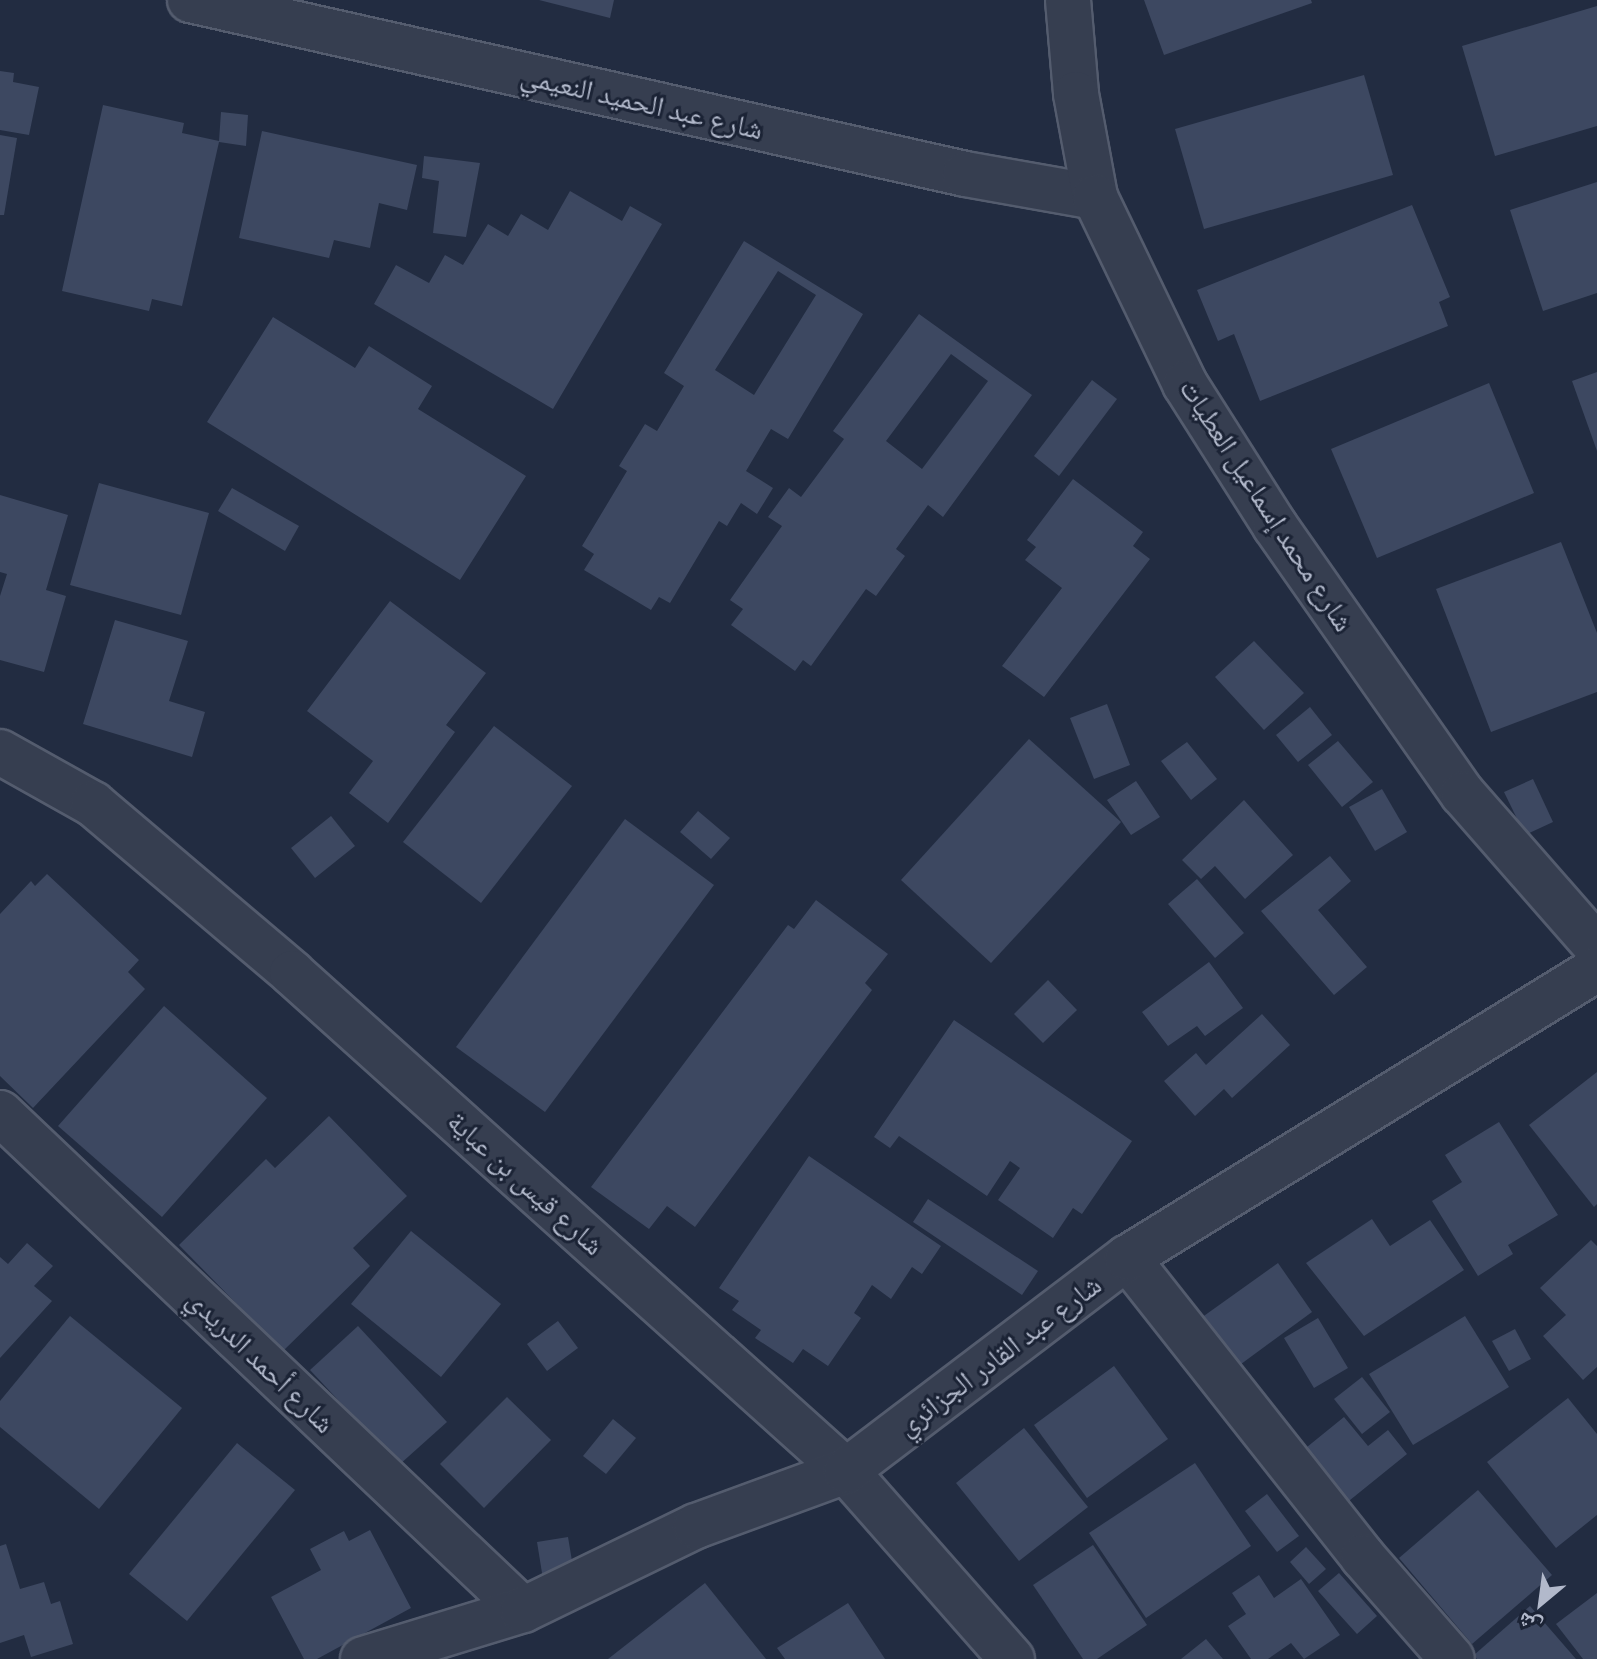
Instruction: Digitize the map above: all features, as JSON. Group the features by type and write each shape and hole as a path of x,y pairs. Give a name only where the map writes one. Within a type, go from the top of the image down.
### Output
{"street":[{"name":"شارع عبد الحميد النعيمي","path":"190,0 965,174 1095,197"},
{"name":"شارع محمد إسماعيل العطيات","path":"1068,0 1076,94 1095,197 1185,384 1275,526 1463,794 1597,947"},
{"name":"شارع قيس بن عباية","path":"0,752 93,804 292,973 846,1471 1012,1659"},
{"name":"شارع عبد القادر الجزائري","path":"363,1659 523,1610 696,1526 846,1471 1127,1258 1597,969"},
{"name":"شارع أحمد الدريدي","path":"0,1113 523,1610"},
{"path":"1127,1258 1363,1557 1452,1659"}],"building":[{"path":"539,0 614,0 610,18"},
{"path":"1144,0 1311,0 1312,3 1164,55"},
{"path":"1597,6 1597,126 1495,156 1462,46"},
{"path":"0,71 14,73 13,82 39,87 29,135 0,130"},
{"path":"1364,75 1393,175 1204,229 1175,129"},
{"path":"103,105 184,123 182,133 219,141 221,112 248,115 246,146 219,142 182,306 152,299 149,311 62,291"},
{"path":"262,131 417,165 407,210 379,203 370,248 334,240 329,258 239,238"},
{"path":"0,135 17,138 4,215 0,215"},
{"path":"424,156 480,163 466,237 433,233 439,181 422,178"},
{"path":"1597,182 1597,293 1543,311 1510,210"},
{"path":"570,191 622,221 630,206 662,224 553,409 374,304 396,265 429,283 445,255 463,265 488,224 508,236 521,214 548,230"},
{"path":"1412,205 1450,297 1439,302 1448,326 1260,401 1234,334 1218,341 1197,290"},
{"path":"744,241 863,314 788,439 771,429 746,471 773,488 757,514 741,503 727,526 719,521 670,603 659,597 651,610 584,570 594,554 582,546 627,471 619,466 645,424 657,431 684,386 664,373","holes":["778,271 816,295 754,395 715,370"]},
{"path":"919,314 1032,395 943,517 928,505 896,549 905,556 876,596 866,589 811,666 803,660 795,671 731,625 743,609 730,600 782,526 768,517 789,488 801,497 844,439 833,431","holes":["951,354 988,381 922,469 886,441"]},
{"path":"273,317 355,368 369,346 432,386 418,409 526,476 460,580 207,422"},
{"path":"1597,372 1597,451 1572,381"},
{"path":"1092,380 1117,399 1059,476 1034,456"},
{"path":"1489,383 1534,493 1377,558 1331,449"},
{"path":"1073,479 1143,532 1133,546 1150,559 1044,697 1002,666 1062,588 1025,560 1036,547 1027,540"},
{"path":"99,483 209,513 181,615 70,585"},
{"path":"232,488 299,526 285,551 218,511"},
{"path":"0,495 68,515 46,590 66,596 44,672 0,660 0,596 7,574 0,572"},
{"path":"1561,542 1597,633 1597,692 1491,732 1436,589"},
{"path":"390,601 486,673 446,725 455,732 388,823 349,793 373,761 307,711"},
{"path":"115,620 188,641 169,701 205,712 192,757 83,724"},
{"path":"1254,641 1304,693 1264,730 1215,677"},
{"path":"1107,704 1130,765 1094,779 1070,718"},
{"path":"1310,707 1332,735 1298,762 1276,735"},
{"path":"494,726 572,786 481,903 403,842"},
{"path":"1029,739 1121,822 991,963 901,880"},
{"path":"1338,741 1373,782 1342,807 1308,765"},
{"path":"1187,742 1217,779 1191,800 1161,761"},
{"path":"1533,779 1553,822 1525,835 1504,792"},
{"path":"1136,781 1160,817 1131,835 1107,800"},
{"path":"1382,789 1407,832 1375,851 1349,807"},
{"path":"1244,800 1293,855 1245,899 1215,866 1201,879 1182,860"},
{"path":"698,811 730,838 711,859 680,832"},
{"path":"331,816 355,846 315,878 291,848"},
{"path":"625,819 714,885 545,1112 456,1047"},
{"path":"1330,856 1351,881 1318,910 1367,967 1334,995 1261,911"},
{"path":"47,874 139,960 128,972 145,989 33,1108 0,1076 0,914 31,881 35,886"},
{"path":"1197,879 1244,933 1215,958 1168,904"},
{"path":"816,900 888,954 865,983 872,990 695,1227 667,1206 649,1229 591,1187 788,925 794,929"},
{"path":"1209,962 1243,1008 1205,1036 1197,1026 1168,1046 1142,1012"},
{"path":"1048,980 1077,1010 1043,1043 1014,1014"},
{"path":"164,1006 267,1098 162,1217 58,1126"},
{"path":"1262,1014 1290,1045 1232,1098 1224,1089 1195,1116 1164,1081 1196,1053 1206,1065"},
{"path":"954,1020 1132,1141 1082,1214 1073,1208 1053,1238 998,1200 1020,1168 1010,1161 987,1196 899,1136 890,1148 874,1137"},
{"path":"1597,1072 1597,1204 1594,1207 1529,1125"},
{"path":"329,1116 407,1196 353,1248 370,1266 283,1351 179,1245 266,1159 275,1168"},
{"path":"1499,1122 1558,1215 1508,1245 1513,1254 1478,1276 1432,1201 1462,1182 1445,1155"},
{"path":"809,1156 941,1246 922,1274 912,1267 891,1299 872,1285 854,1313 861,1318 828,1366 803,1349 793,1363 755,1338 761,1330 732,1310 739,1301 719,1288"},
{"path":"928,1199 1038,1271 1022,1295 913,1222"},
{"path":"1372,1219 1390,1246 1430,1220 1464,1270 1364,1336 1306,1263"},
{"path":"411,1231 501,1304 441,1377 351,1304"},
{"path":"1591,1240 1597,1246 1597,1367 1583,1380 1543,1336 1566,1315 1540,1288"},
{"path":"27,1243 53,1266 34,1286 52,1301 0,1358 0,1257 8,1264"},
{"path":"1278,1263 1312,1312 1237,1367 1201,1318"},
{"path":"70,1316 182,1408 99,1509 0,1427 0,1401"},
{"path":"1465,1316 1509,1387 1413,1445 1369,1374"},
{"path":"1318,1318 1348,1368 1314,1388 1284,1338"},
{"path":"558,1321 578,1348 547,1371 527,1344"},
{"path":"358,1326 447,1422 399,1465 310,1370"},
{"path":"1515,1329 1531,1359 1509,1371 1492,1341"},
{"path":"1114,1366 1168,1439 1087,1498 1034,1425"},
{"path":"1362,1377 1390,1412 1362,1434 1334,1399"},
{"path":"507,1397 551,1440 484,1508 440,1464"},
{"path":"1568,1398 1597,1434 1597,1515 1556,1548 1487,1462"},
{"path":"1344,1417 1368,1446 1388,1430 1407,1454 1334,1513 1291,1460"},
{"path":"613,1419 636,1438 606,1474 583,1456"},
{"path":"1024,1428 1088,1507 1019,1561 956,1483"},
{"path":"237,1443 295,1490 187,1621 129,1574"},
{"path":"1195,1463 1251,1546 1146,1618 1089,1533"},
{"path":"1478,1490 1552,1575 1472,1644 1399,1558"},
{"path":"1267,1494 1299,1536 1277,1552 1245,1511"},
{"path":"370,1530 411,1608 317,1659 304,1659 271,1597 321,1570 310,1549 344,1531 349,1541"},
{"path":"568,1537 574,1573 543,1579 537,1542"},
{"path":"6,1544 20,1589 44,1582 51,1604 60,1601 73,1644 31,1657 24,1635 0,1643 0,1546"},
{"path":"1093,1545 1147,1625 1097,1659 1083,1659 1033,1585"},
{"path":"1306,1547 1326,1569 1309,1584 1290,1562"},
{"path":"1339,1573 1377,1616 1357,1634 1318,1591"},
{"path":"1259,1575 1274,1598 1301,1579 1340,1635 1304,1659 1291,1643 1268,1659 1251,1659 1228,1626 1246,1614 1232,1593"},
{"path":"705,1583 766,1659 608,1659"},
{"path":"1597,1593 1597,1659 1583,1659 1556,1624"},
{"path":"848,1603 885,1659 785,1659 777,1648"},
{"path":"1530,1606 1576,1659 1477,1659 1474,1655"},
{"path":"1206,1639 1223,1659 1181,1659"}]}
